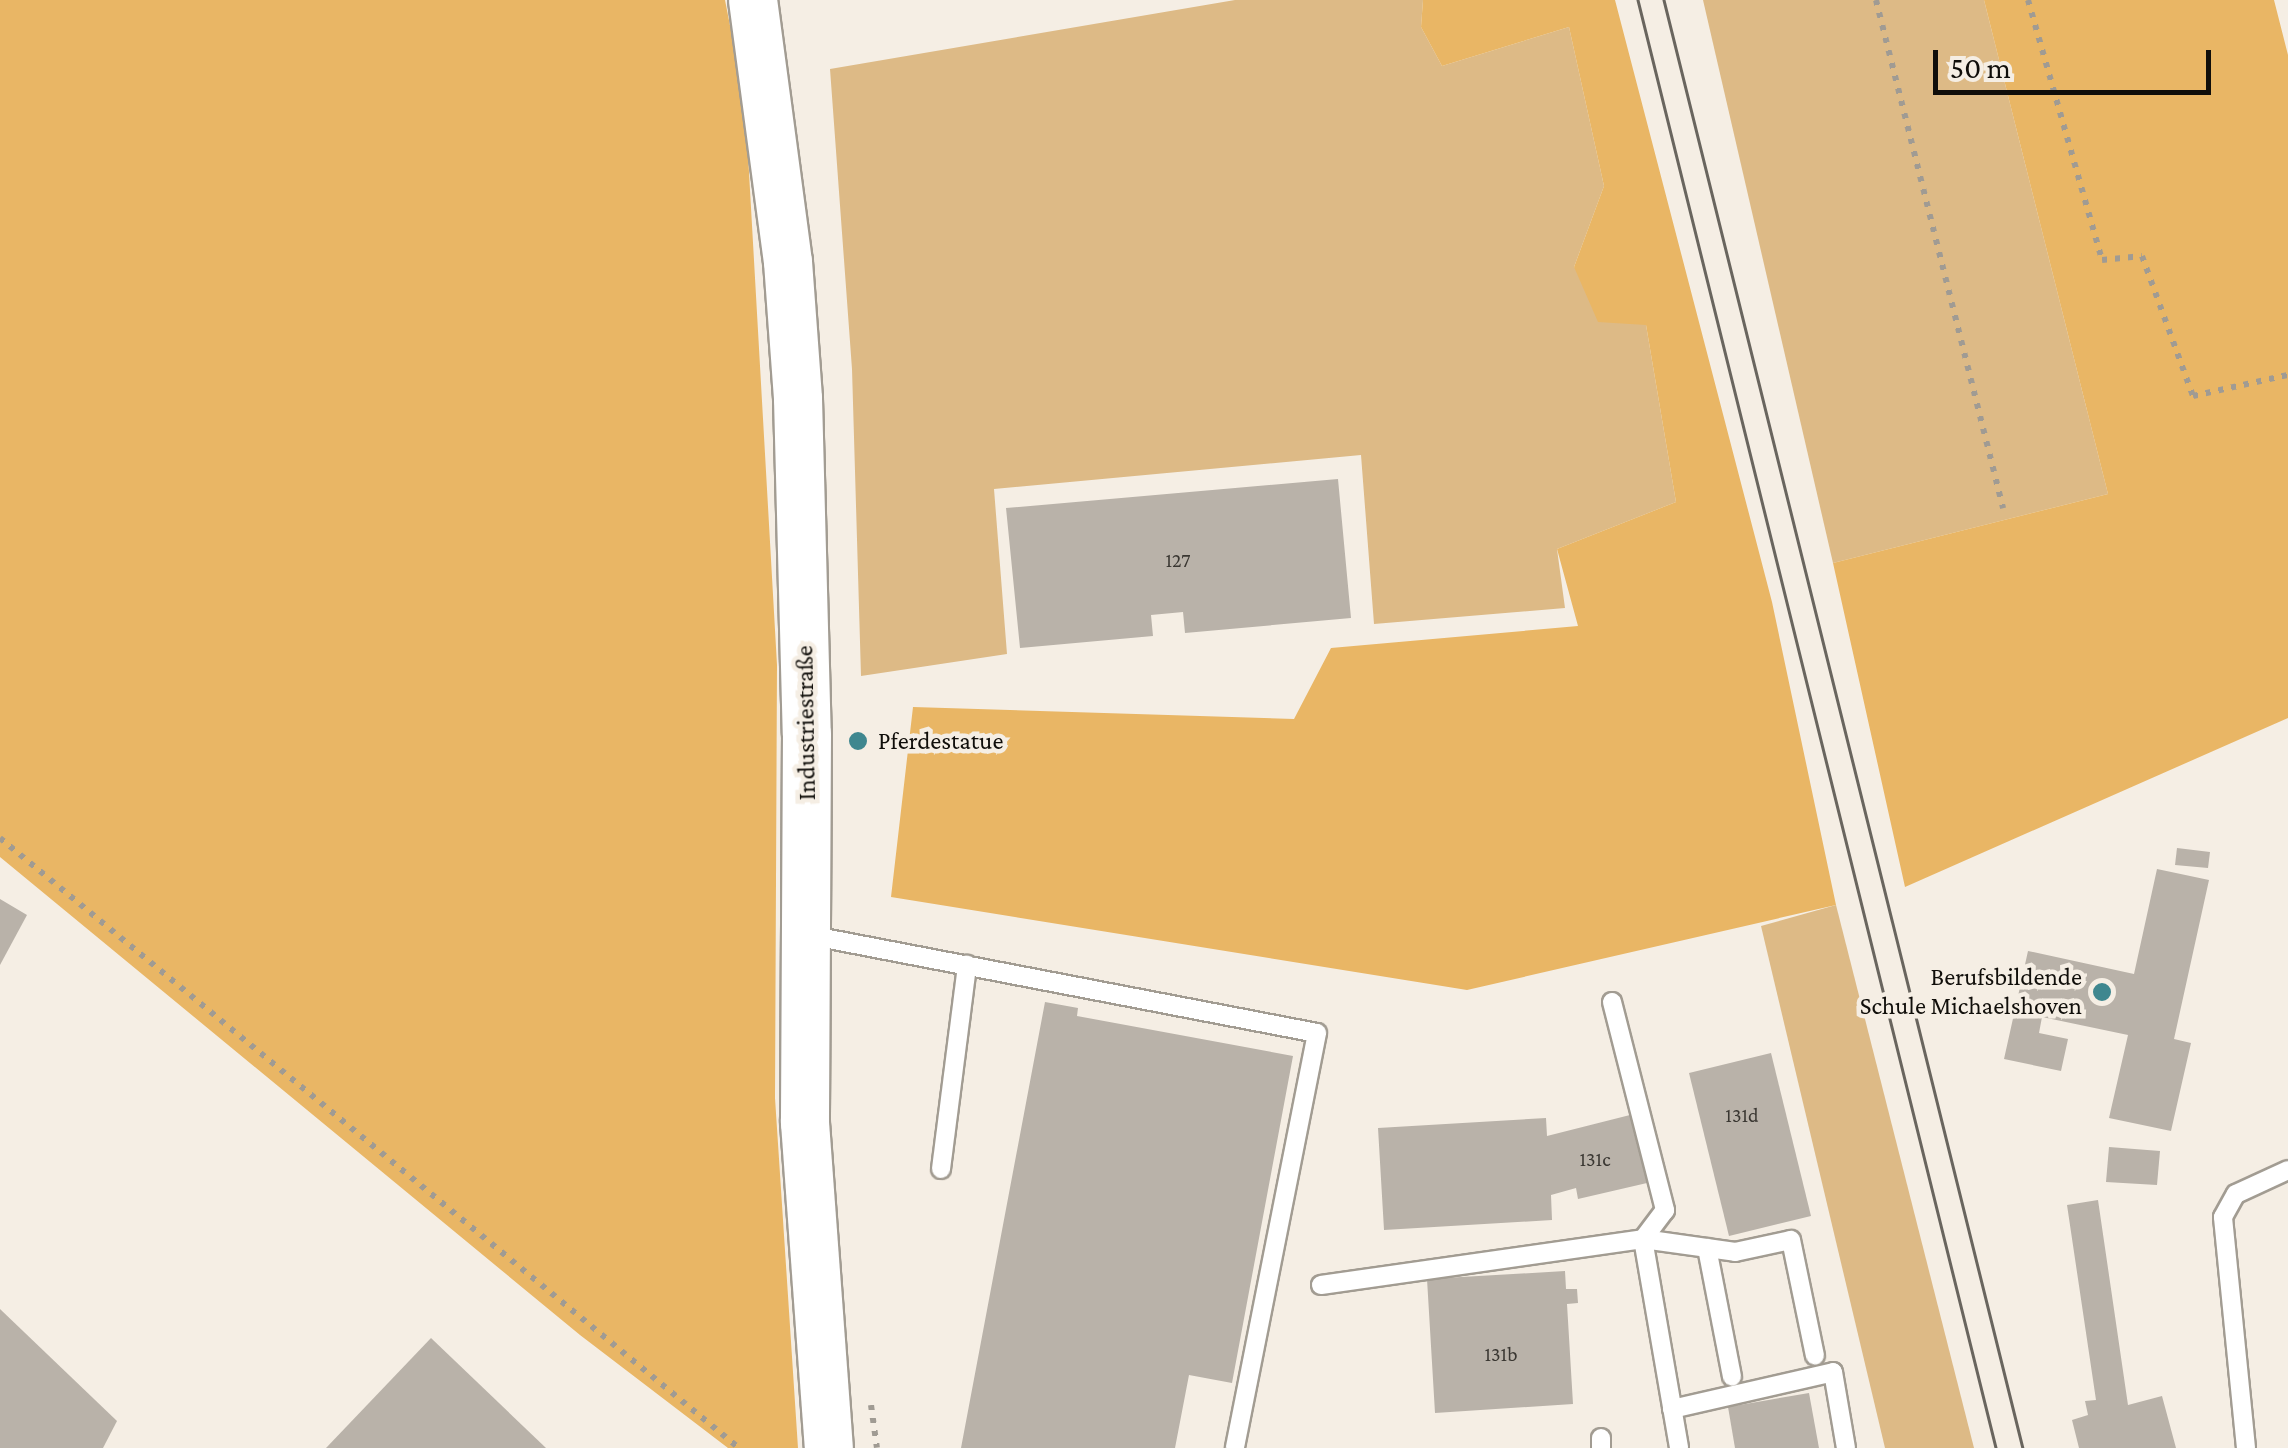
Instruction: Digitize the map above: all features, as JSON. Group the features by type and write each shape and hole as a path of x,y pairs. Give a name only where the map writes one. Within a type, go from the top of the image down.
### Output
{"main road":[{"name":"Industriestraße","path":"753,0 788,262 798,399 808,935 805,1123 829,1448"}],"lane":[{"path":"808,935 1317,1033 1235,1448"},
{"path":"941,1169 967,965"},
{"path":"1612,1002 1665,1210 1643,1239 1679,1448"},
{"path":"2246,1448 2223,1217 2236,1194 2288,1170"},
{"path":"1321,1285 1643,1239 1735,1252 1791,1240 1815,1356"},
{"path":"1707,1248 1732,1377"},
{"path":"1672,1409 1833,1372 1846,1448"}],"path":[{"path":"1876,0 2002,508"},
{"path":"2028,0 2102,260 2142,256 2192,396 2288,375"},
{"path":"0,838 739,1448"}],"shaded area":[{"path":"0,0 725,0 745,102 777,665 775,1098 798,1448 728,1448 580,1335 0,857"},
{"path":"1235,0 1423,0 1421,27 1442,66 1569,27 1604,186 1574,267 1646,325 1676,502 1557,549 1565,608 1374,624 1361,455 994,489 1007,654 861,676 852,369 830,69"},
{"path":"1423,0 1615,0 1772,602 1836,905 1467,990 891,897 913,707 1294,719 1331,648 1578,626 1557,549 1676,502 1646,325 1598,322 1574,267 1604,186 1569,27 1442,66 1421,27"},
{"path":"1703,0 1984,0 2108,494 1833,563"},
{"path":"1984,0 2274,0 2288,55 2288,718 1905,887 1833,563 2108,494"},
{"path":"1836,905 1974,1448 1885,1448 1761,926"}],"building":[{"path":"1338,479 1351,618 1185,633 1183,612 1151,615 1153,636 1020,648 1006,508"},
{"path":"2177,848 2210,852 2208,868 2175,865"},
{"name":"Berufsbildende Schule Michaelshoven","path":"2157,869 2209,880 2174,1039 2191,1043 2171,1131 2109,1118 2128,1035 2042,1017 2039,1033 2068,1039 2061,1071 2004,1059 2028,951 2134,974"},
{"path":"0,899 27,915 0,965"},
{"path":"1045,1002 1078,1008 1077,1016 1293,1056 1232,1383 1189,1375 1175,1448 961,1448"},
{"path":"1771,1053 1811,1216 1729,1236 1689,1073"},
{"path":"1630,1115 1647,1183 1578,1199 1576,1188 1551,1195 1552,1220 1384,1230 1378,1128 1546,1118 1547,1136"},
{"path":"2109,1147 2160,1151 2157,1185 2106,1182"},
{"path":"2098,1200 2128,1405 2162,1396 2176,1448 2079,1448 2072,1420 2088,1415 2085,1401 2096,1400 2067,1205"},
{"path":"1565,1271 1566,1289 1577,1289 1578,1303 1567,1304 1573,1404 1435,1413 1427,1279"},
{"path":"0,1309 117,1421 103,1448 0,1448"},
{"path":"431,1338 546,1448 326,1448"},
{"path":"1809,1393 1819,1448 1735,1448 1728,1407"}],"tram line":[{"path":"1638,0 1996,1448"},
{"path":"1664,0 2023,1448"}],"place":[{"name":"Pferdestatue","path":"858,741"},
{"name":"Berufsbildende Schule Michaelshoven","path":"2102,992"}]}
